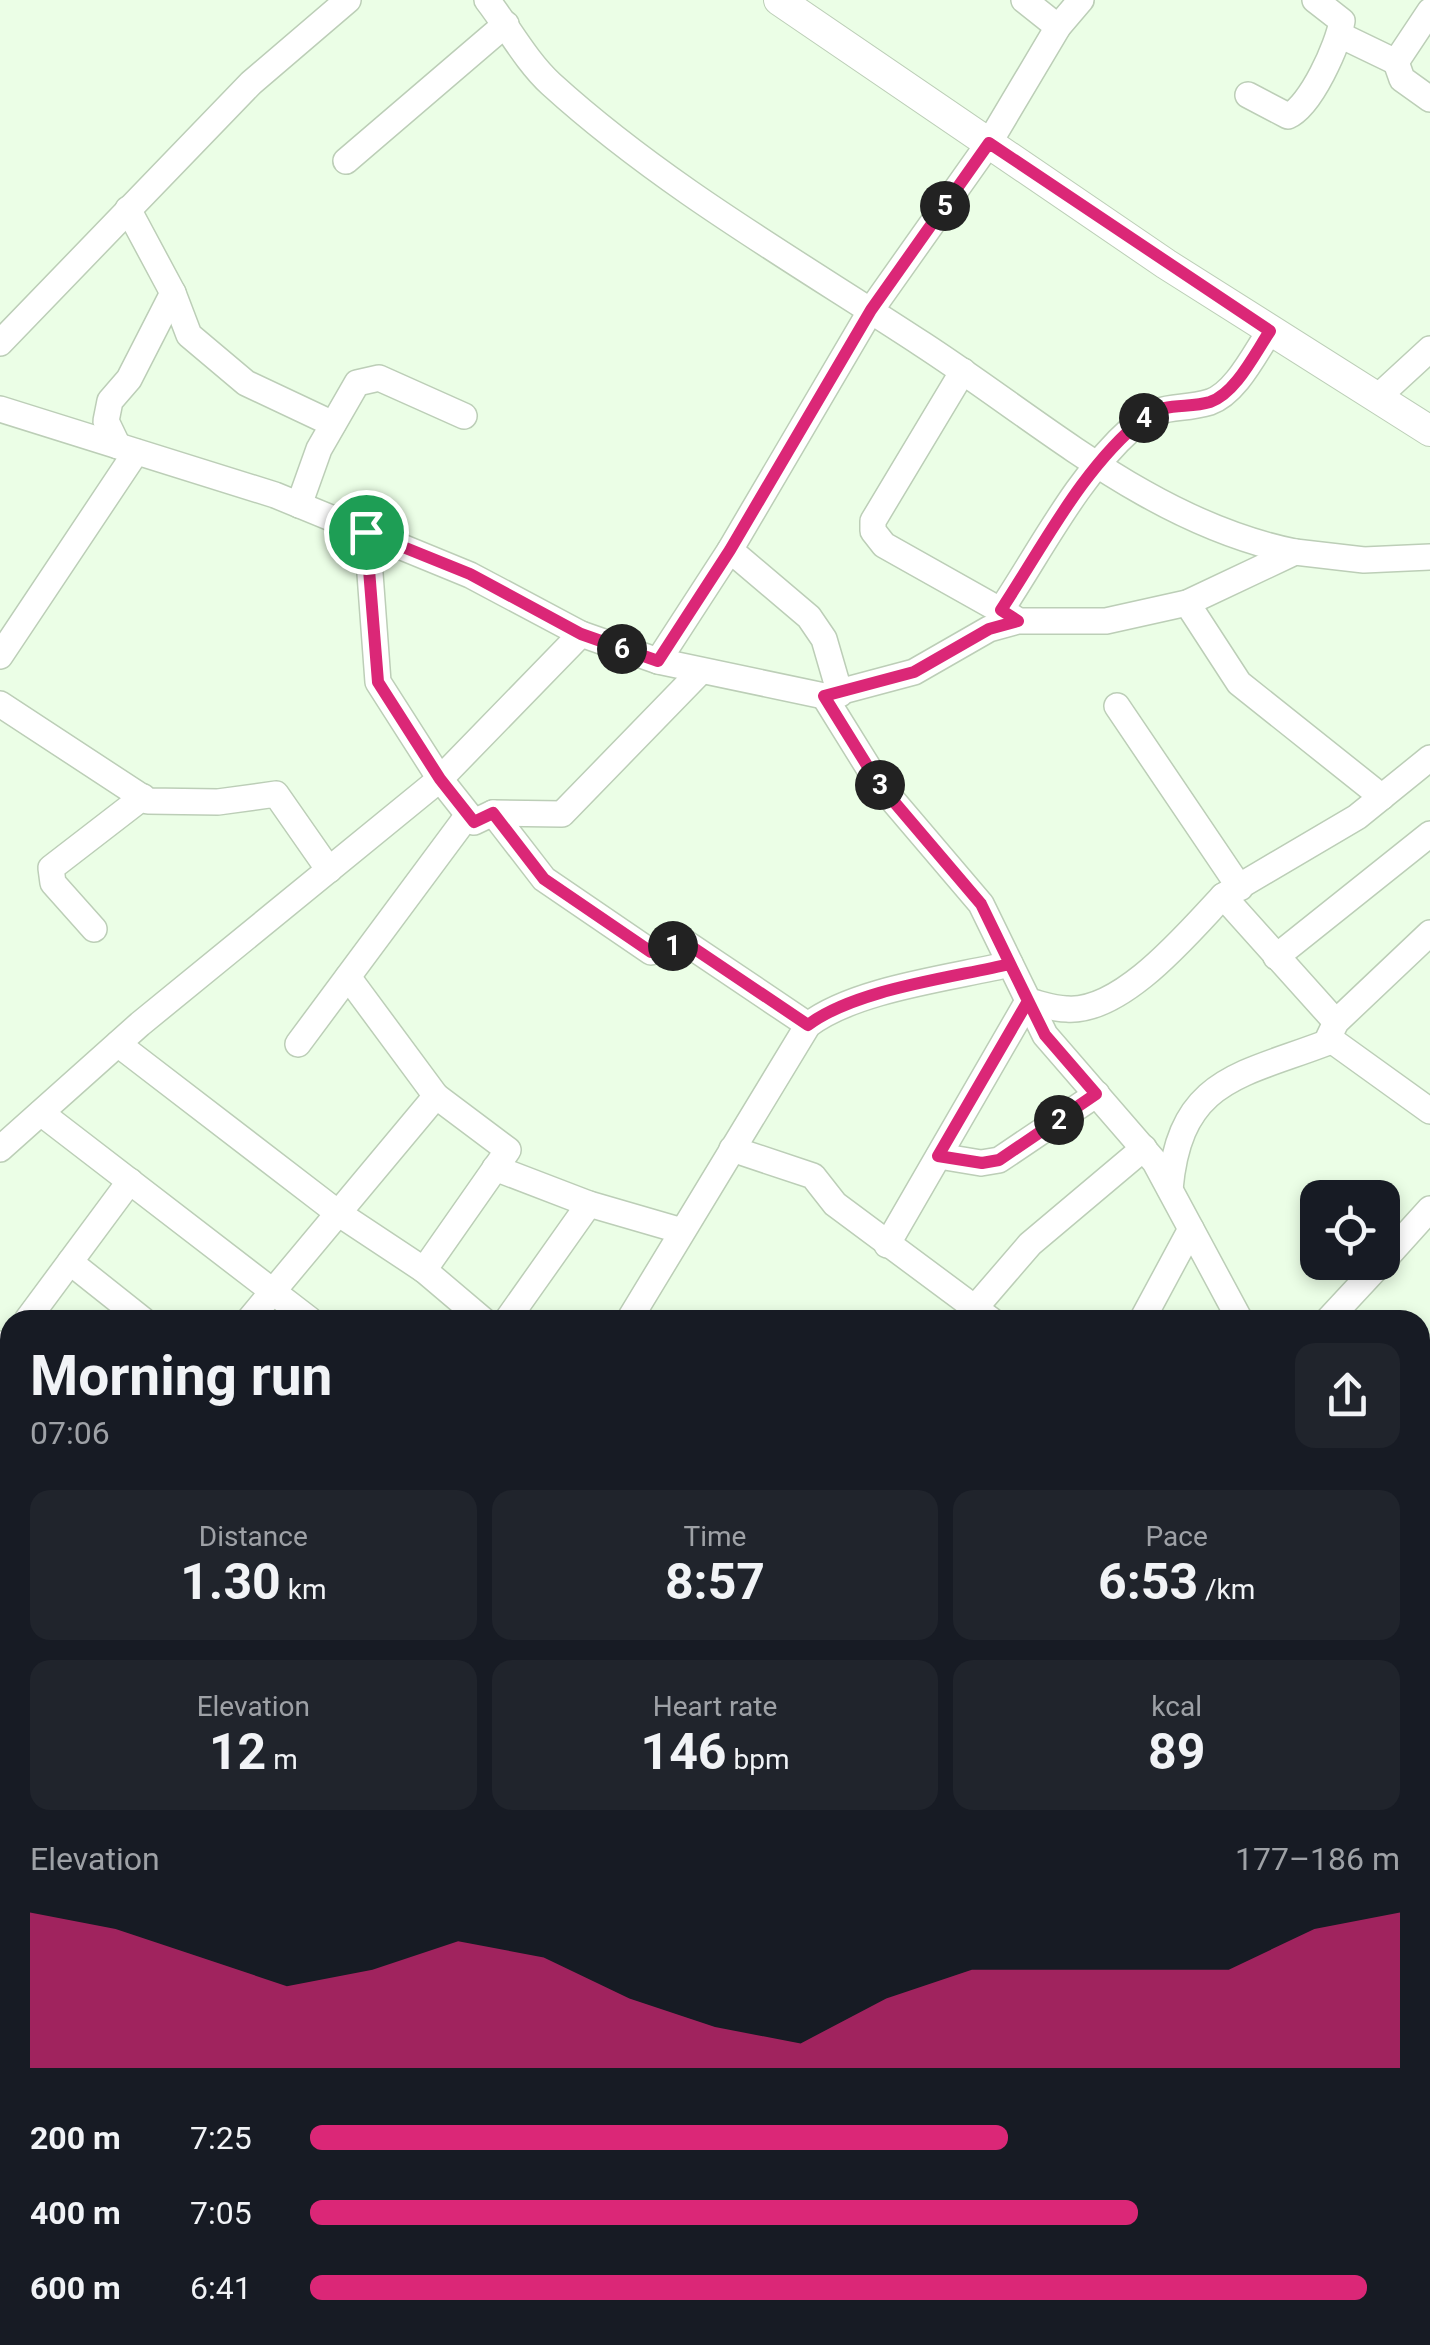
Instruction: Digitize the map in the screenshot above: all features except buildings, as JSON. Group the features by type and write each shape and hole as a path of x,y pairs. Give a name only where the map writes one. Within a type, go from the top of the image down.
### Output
{"main road":[{"path":"780,0 1270,331 1380,395 1430,431"}],"street":[{"path":"0,344 251,82 348,0"},
{"path":"487,0 547,81 606,130 963,371 1096,466 1229,535 1295,552 1364,560 1430,556"},
{"path":"1024,0 1058,27"},
{"path":"658,661 730,550 871,310 989,143 1058,27 1081,0"},
{"path":"1248,95 1281,114 1294,114 1340,35 1342,21 1315,0"},
{"path":"1396,62 1430,10"},
{"path":"346,161 506,24"},
{"path":"1340,35 1396,62 1402,79 1430,99"},
{"path":"128,208 173,292 190,336 246,384 333,424"},
{"path":"127,449 106,421 110,401 128,379 173,292"},
{"path":"2,418 127,449 299,505 470,574 581,634 658,661 832,695 914,672 1010,616 1096,466 1149,414 1176,405 1211,402 1222,394 1270,331"},
{"path":"1380,395 1430,349"},
{"path":"963,371 873,521 873,531 884,545 1010,616 1106,620 1188,603 1295,552"},
{"path":"299,505 319,449 357,383 379,378 464,416"},
{"path":"0,656 127,449"},
{"path":"366,532 378,682 440,779 481,814 544,879 651,952 686,943 808,1025"},
{"path":"730,550 809,617 824,639 832,695 878,783 981,904 1045,1035 1144,1148 1235,1310"},
{"path":"1188,603 1239,683 1266,707 1338,757 1382,797"},
{"path":"0,1150 118,1044 440,779 581,634"},
{"path":"481,814 562,814 700,672"},
{"path":"0,704 142,797 218,802 276,794 329,870"},
{"path":"1117,706 1231,892 1333,1031 1430,1111"},
{"path":"1028,1001 1070,1010 1103,1002 1134,982 1231,892 1382,797 1430,758"},
{"path":"94,929 53,883 50,868 142,797"},
{"path":"298,1044 481,814"},
{"path":"1276,957 1430,834"},
{"path":"1170,1189 1173,1155 1185,1125 1208,1093 1250,1066 1333,1031 1430,932"},
{"path":"640,1310 682,1231 808,1025 824,1013 896,990 1010,964"},
{"path":"348,977 436,1096 508,1150 424,1270"},
{"path":"887,1245 1028,1001"},
{"path":"118,1044 338,1213 424,1270 471,1310"},
{"path":"938,1156 982,1163 999,1160 1096,1094"},
{"path":"258,1310 436,1096"},
{"path":"41,1113 298,1310"},
{"path":"985,1310 1030,1244 1144,1148"},
{"path":"732,1149 813,1176 835,1204 976,1310"},
{"path":"495,1168 589,1204 682,1231"},
{"path":"35,1310 130,1181"},
{"path":"514,1310 589,1204"},
{"path":"1400,1242 1430,1209"},
{"path":"1147,1310 1191,1229"},
{"path":"70,1262 130,1310"},
{"path":"1337,1310 1365,1280"}],"route":[{"path":"366,532 378,682 440,779 474,822 493,813 544,879 651,952 686,943 808,1025 824,1013 896,990 1010,964 1045,1035 1096,1094 999,1160 982,1163 938,1156 1028,1001 1010,964 981,904 943,854 878,783 824,696 914,672 989,629 1018,621 1001,610 1096,466 1149,414 1176,405 1211,402 1222,394 1270,331 989,143 871,310 780,468 658,661 581,634 470,574 366,532"}]}
